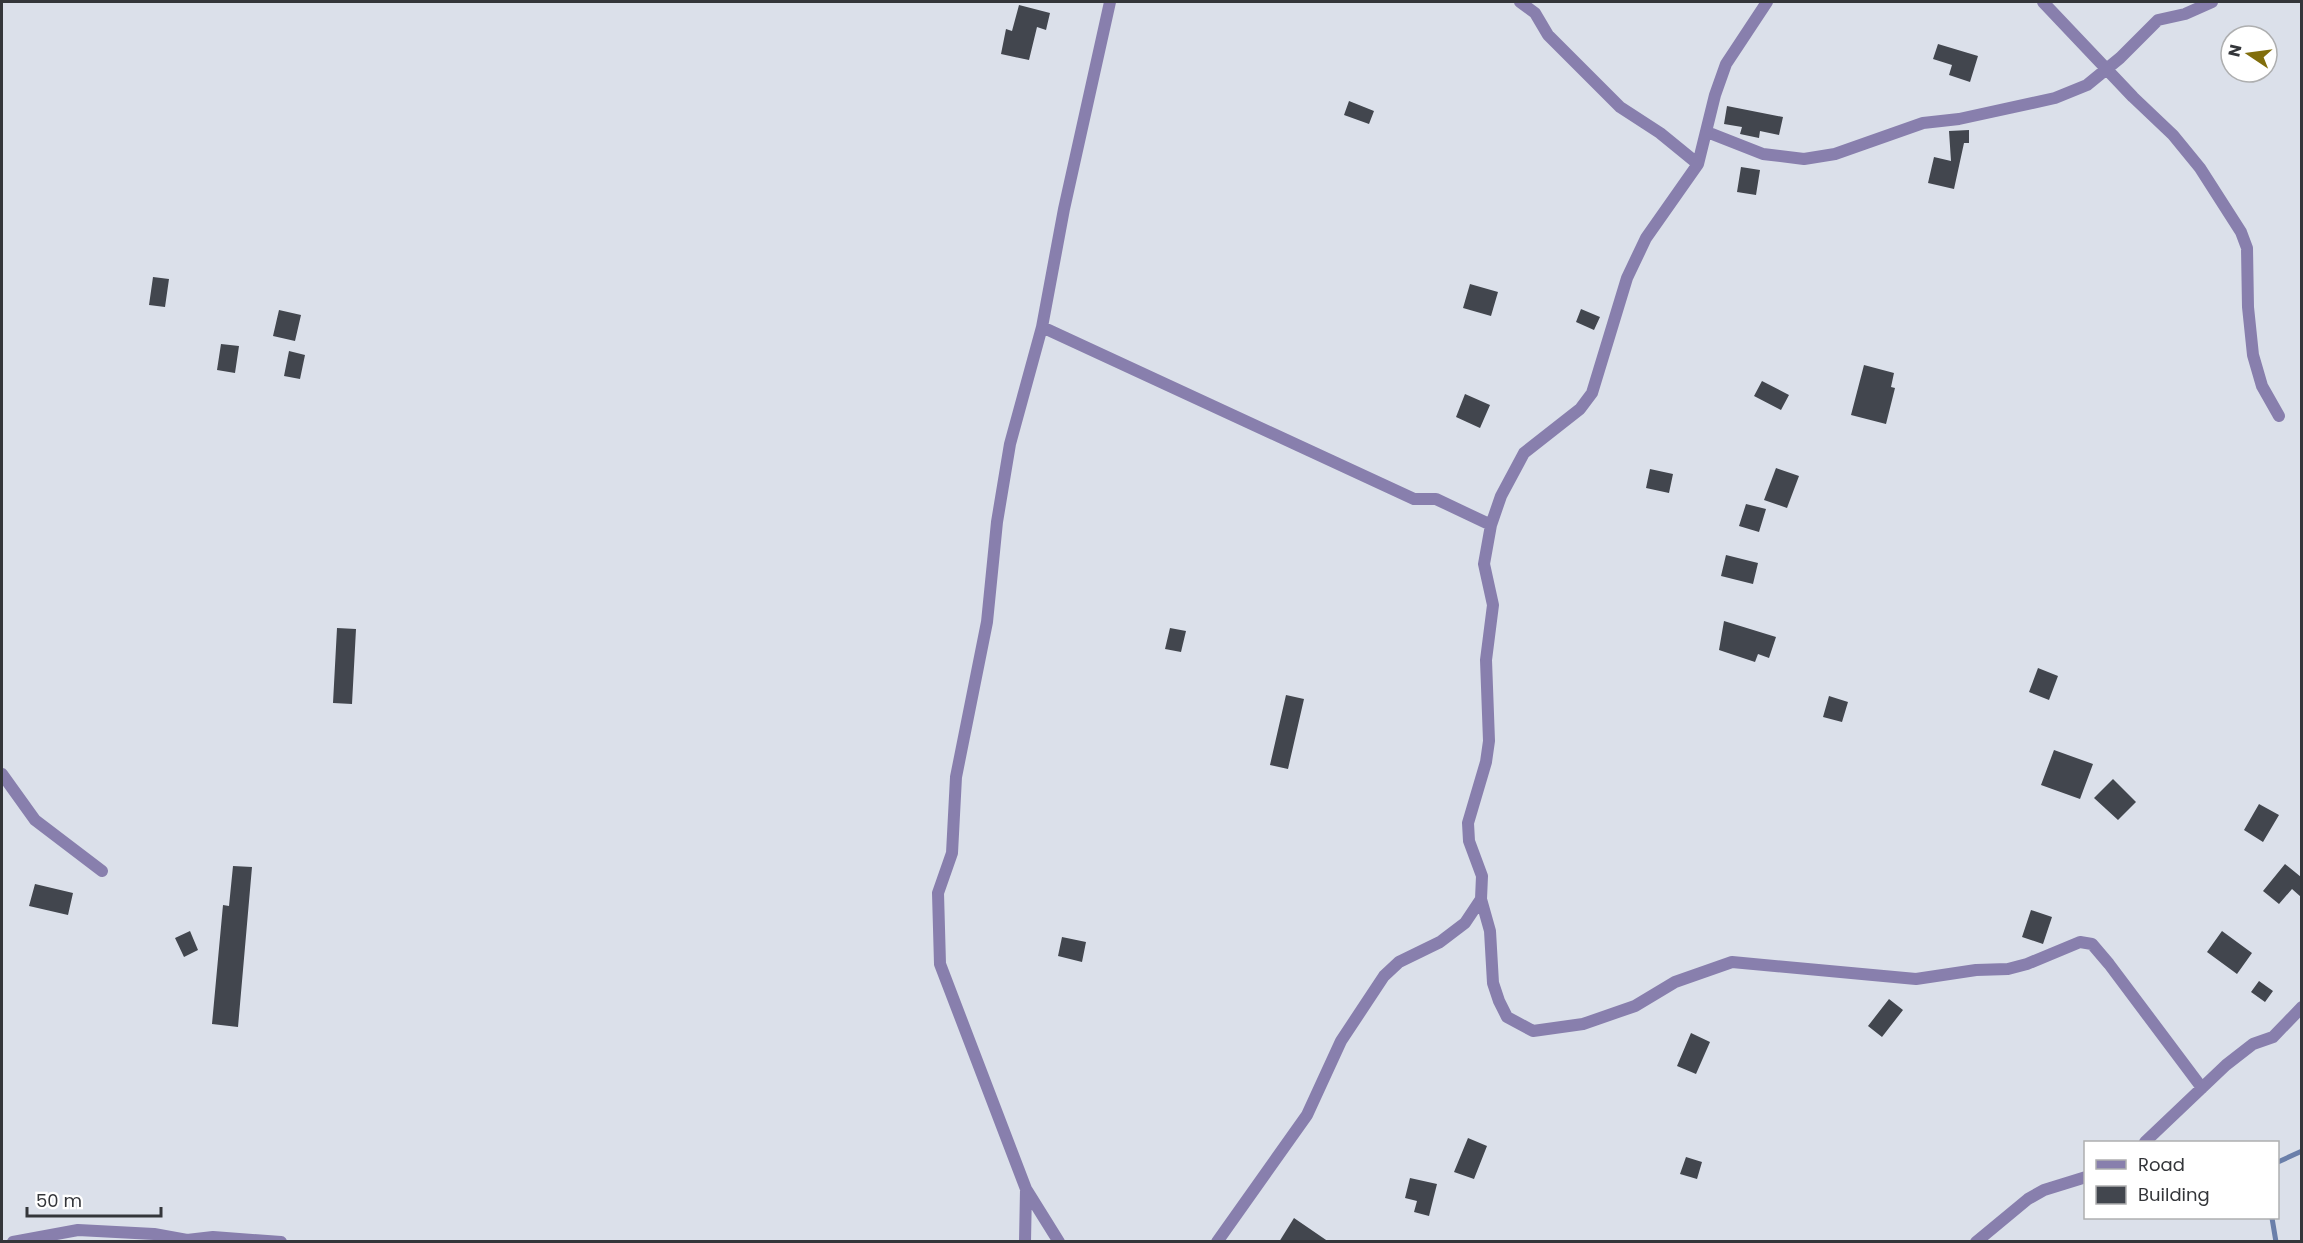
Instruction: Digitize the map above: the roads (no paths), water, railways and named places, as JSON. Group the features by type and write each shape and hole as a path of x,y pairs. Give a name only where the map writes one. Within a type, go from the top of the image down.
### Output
{"street":[{"path":"1059,1242 1026,1189 940,964 938,893 952,853 956,777 987,622 997,522 1010,444 1042,327 1064,209 1110,2"},
{"path":"1520,2 1535,13 1548,36 1620,107 1659,133 1698,164"},
{"path":"1767,2 1726,64 1715,95 1698,164 1646,238 1632,268 1592,393 1580,410 1524,453 1501,496 1491,525 1484,564 1493,605 1486,660 1489,741 1486,762 1468,823 1469,840 1482,876 1481,899 1490,931 1493,983 1499,1001 1507,1017 1533,1031 1583,1024 1635,1006 1675,982 1732,962 1916,978 1976,970 2008,969 2027,964 2080,942 2092,944 2103,957 2202,1088"},
{"path":"2043,2 2173,135 2200,168 2241,232 2247,248 2248,307 2253,355 2262,386 2279,416"},
{"path":"1707,132 1762,154 1804,159 1835,154 1923,123 1959,119 2055,98 2087,85 2158,20 2185,14 2212,2"},
{"path":"1042,327 1414,499 1436,499 1491,525"},
{"path":"2,774 36,820 102,871"},
{"path":"1217,1242 1307,1115 1341,1041 1384,976 1399,962 1440,942 1465,922 1481,899"},
{"path":"2147,1141 2241,1052 2273,1037 2290,1022 2301,1006"},
{"path":"1976,1242 2028,1199 2044,1190 2084,1177"},
{"path":"1025,1242 1026,1189"},
{"path":"13,1242 78,1230 154,1234 187,1240 213,1238 281,1242"}],"waterway":[{"path":"2279,1162 2302,1151"},
{"path":"2272,1219 2276,1242"}]}
